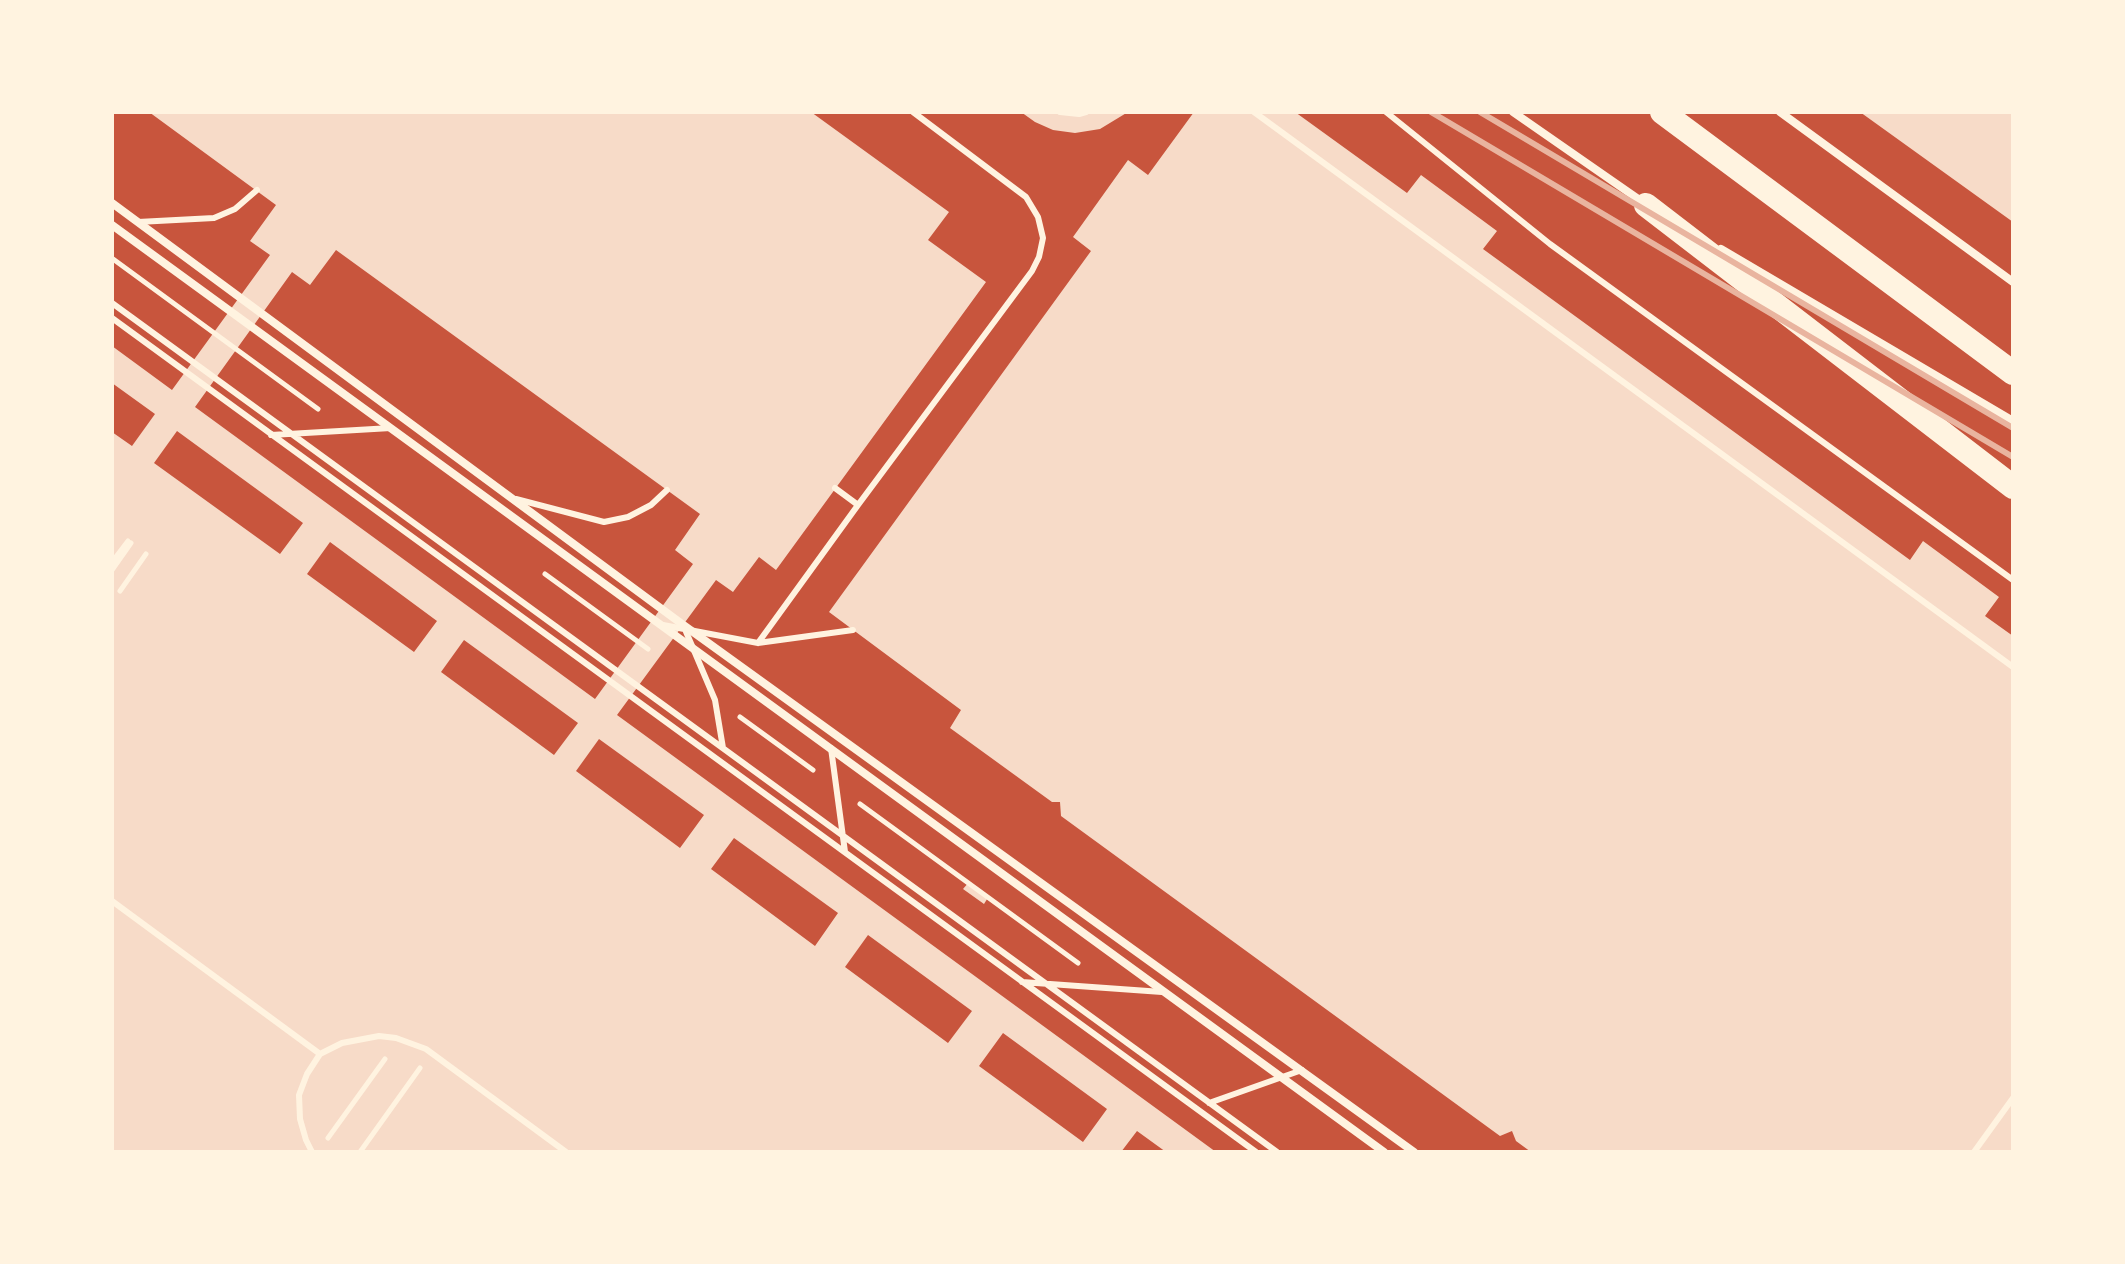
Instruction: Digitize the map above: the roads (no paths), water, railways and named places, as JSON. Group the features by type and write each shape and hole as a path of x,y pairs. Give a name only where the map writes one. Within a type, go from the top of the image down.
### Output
{"highway":[{"path":"1662,112 2013,373"},
{"path":"1646,205 2013,487"}],"street":[{"path":"1513,112 1646,205 2013,421"},
{"path":"1780,112 2013,282"},
{"path":"112,203 682,624 1414,1152"},
{"path":"112,225 1384,1152"}],"lane":[{"path":"758,643 1032,271 1039,257 1043,238 1038,217 1026,197 913,112"},
{"path":"1060,112 1086,112"},
{"path":"1254,112 2013,667"},
{"path":"1386,112 1550,244 2013,580"},
{"path":"138,222 214,218 235,209 257,190"},
{"path":"112,303 1277,1152"},
{"path":"112,318 1256,1152"},
{"path":"271,435 391,428"},
{"path":"835,488 858,505"},
{"path":"509,497 604,522 628,517 651,505 667,490"},
{"path":"659,624 758,643 853,630"},
{"path":"682,624 715,700 723,749"},
{"path":"831,748 845,852"},
{"path":"112,901 320,1054"},
{"path":"1022,982 1164,992"},
{"path":"312,1152 300,1119 299,1095 307,1074 320,1054 342,1043 379,1036 396,1038 426,1049 566,1152"},
{"path":"1209,1103 1302,1070"},
{"path":"1974,1152 2013,1098"}],"railway":[{"path":"1431,112 2013,457"},
{"path":"1480,112 2013,428"}]}
